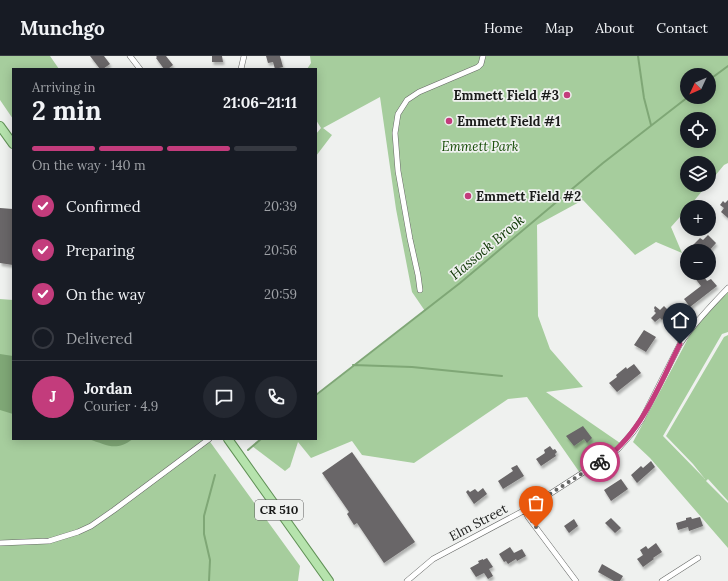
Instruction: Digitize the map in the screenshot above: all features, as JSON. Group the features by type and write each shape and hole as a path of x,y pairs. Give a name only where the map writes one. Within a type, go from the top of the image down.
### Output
{"main road":[{"path":"0,126 12,143"},
{"name":"CR 510","path":"229,440 329,581"}],"street":[{"path":"130,56 139,68"},
{"path":"241,68 244,56"},
{"path":"420,290 398,171 394,133 398,114 407,100 419,92 478,67 483,56"},
{"name":"Elm Street","path":"407,581 433,559 525,510 604,459 626,440 642,419 680,344 700,317 728,288"},
{"path":"0,543 49,540 78,532 91,526 208,440"},
{"path":"525,510 528,517 576,581"},
{"path":"662,581 698,558"}],"green space":[{"path":"0,56 50,56 58,68 12,68 12,118 0,100"},
{"name":"Emmett Park","path":"310,56 728,56 728,163 724,165 716,175 716,156 680,156 680,192 701,192 695,200 680,200 680,217 671,227 680,248 680,252 656,242 635,255 583,200 537,225 538,316 550,349 583,387 546,392 620,443 601,460 580,473 527,397 508,399 414,463 362,455 352,441 311,458 298,442 290,467 285,471 252,446 260,440 317,440 317,395 425,311 412,292 396,209 380,97 323,128 332,135 317,155 317,133 321,128 317,122 317,68 308,68 311,63"},
{"path":"728,287 728,332 722,334 663,436 705,479 666,436 724,337 728,335 728,501 708,479 706,481 728,503 728,548 650,458 633,442 700,316"},
{"path":"0,299 12,300 12,440 209,440 300,566 298,581 0,581"}],"shaded area":[{"path":"0,354 12,356 12,414 0,410"},
{"path":"91,440 132,440 116,446 106,445"}],"building":[{"path":"90,56 104,56 110,64 104,68 99,68"},
{"path":"156,56 166,56 173,65 169,68 163,68 156,58"},
{"path":"212,56 222,56 223,62 212,62"},
{"path":"266,56 280,56 283,67 275,68 273,62 268,63"},
{"path":"728,200 728,218 721,212 724,208 720,205 723,201 725,203"},
{"path":"0,208 12,209 12,265 0,263"},
{"path":"709,236 716,243 694,244 700,238 703,240"},
{"path":"696,280 712,280 717,286 690,307 684,299 701,286"},
{"path":"655,306 660,310 664,306 670,312 662,320 660,318 655,322 651,318 656,313 654,311"},
{"path":"644,330 656,337 646,352 634,345"},
{"path":"634,364 641,373 617,392 609,383 626,367 627,369"},
{"path":"583,426 592,438 587,443 584,439 574,446 566,436"},
{"path":"550,446 557,452 555,454 556,456 541,466 536,459 545,453 544,450"},
{"path":"352,452 415,542 384,563 357,523 354,525 347,514 349,512 322,473"},
{"path":"651,461 655,467 637,483 631,475 641,466 643,468"},
{"path":"517,465 524,476 503,489 498,481 513,471 511,468"},
{"path":"621,479 628,489 611,501 604,490"},
{"path":"483,488 487,494 474,504 466,492 468,490 470,492 475,489 478,492"},
{"path":"691,517 692,519 700,517 703,526 689,531 688,527 678,530 676,523"},
{"path":"611,518 621,528 615,533 605,523"},
{"path":"574,519 578,526 569,533 564,526"},
{"path":"656,543 662,552 643,567 637,559 643,555 640,550 646,546 648,549"},
{"path":"510,547 514,553 522,549 526,556 517,561 516,559 508,564 506,561 504,562 499,554"},
{"path":"487,558 493,567 489,569 493,576 488,579 484,573 476,577 470,568 479,563 478,561"},
{"path":"602,564 623,576 620,581 614,581 598,572"}],"waterway":[{"path":"638,56 644,98 651,125"},
{"name":"Hassock Brook","path":"716,75 728,66"},
{"name":"Hassock Brook","path":"317,394 460,283 603,163 680,103"},
{"path":"353,365 412,367 502,376"},
{"name":"Hassock Brook","path":"248,450 260,440"},
{"name":"Hassock Brook","path":"209,581 210,560 204,534 204,516 215,475"}],"way so far":[{"path":"536,527 528,517 525,510 600,462"}],"place":[{"name":"Emmett Field #3","path":"567,95"},
{"name":"Emmett Field #1","path":"449,121"},
{"name":"Emmett Field #2","path":"468,196"}],"route":[{"path":"600,462 618,449 642,419 680,344"}]}
